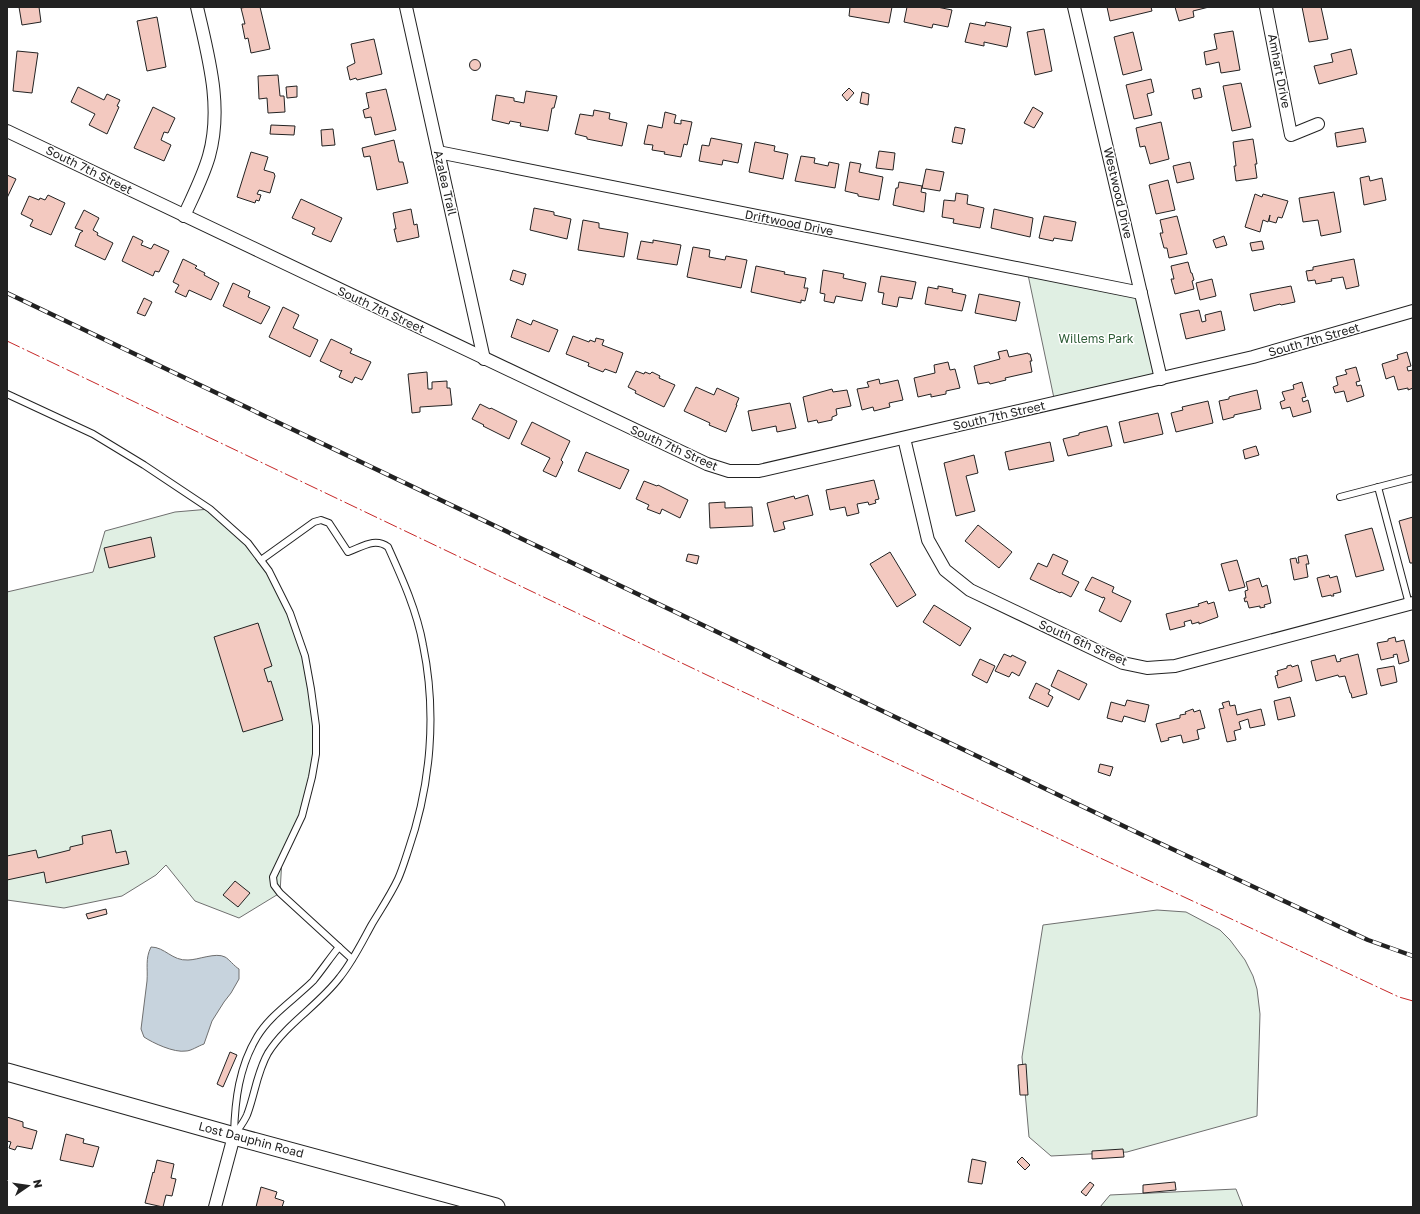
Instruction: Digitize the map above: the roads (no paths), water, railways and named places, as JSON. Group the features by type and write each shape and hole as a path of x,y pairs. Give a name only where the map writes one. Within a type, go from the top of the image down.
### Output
{"main road":[{"name":"Lost Dauphin Road","path":"7,1072 234,1136 496,1207"}],"street":[{"path":"184,216 204,173 210,154 214,130 215,101 212,74 197,7"},
{"name":"Azalea Trail","path":"406,7 484,358"},
{"name":"Westwood Drive","path":"1074,7 1161,378"},
{"name":"Amhart Drive","path":"1266,7 1291,135 1318,124"},
{"name":"South 7th Street","path":"7,131 707,464 729,471 759,471 1253,357 1413,311"},
{"name":"Driftwood Drive","path":"438,152 1141,293"},
{"name":"South 6th Street","path":"904,438 928,540 946,570 970,590 1123,663 1147,668 1174,666 1411,604"},
{"path":"214,1207 234,1136"}],"lane":[{"path":"7,394 93,434 144,465 210,509 248,543 269,570 285,603 305,656 316,726 316,754 302,816 273,877 274,885 280,893 352,959"},
{"path":"1340,497 1413,478"},
{"path":"1378,487 1411,604"},
{"path":"234,1136 246,1115 256,1080 268,1053 283,1034 329,990 352,959 398,878 414,835 424,792 429,752 431,718 429,682 423,643 410,598 388,546 382,542 374,542 348,552 329,523 321,520 314,522 261,560"},
{"path":"234,1136 235,1104 239,1082 248,1055 257,1036 267,1023 313,980 339,947"}],"railway":[{"path":"7,293 1155,841 1368,940 1413,956"}],"park label":[{"name":"Willems Park","path":"1096,339"}]}
